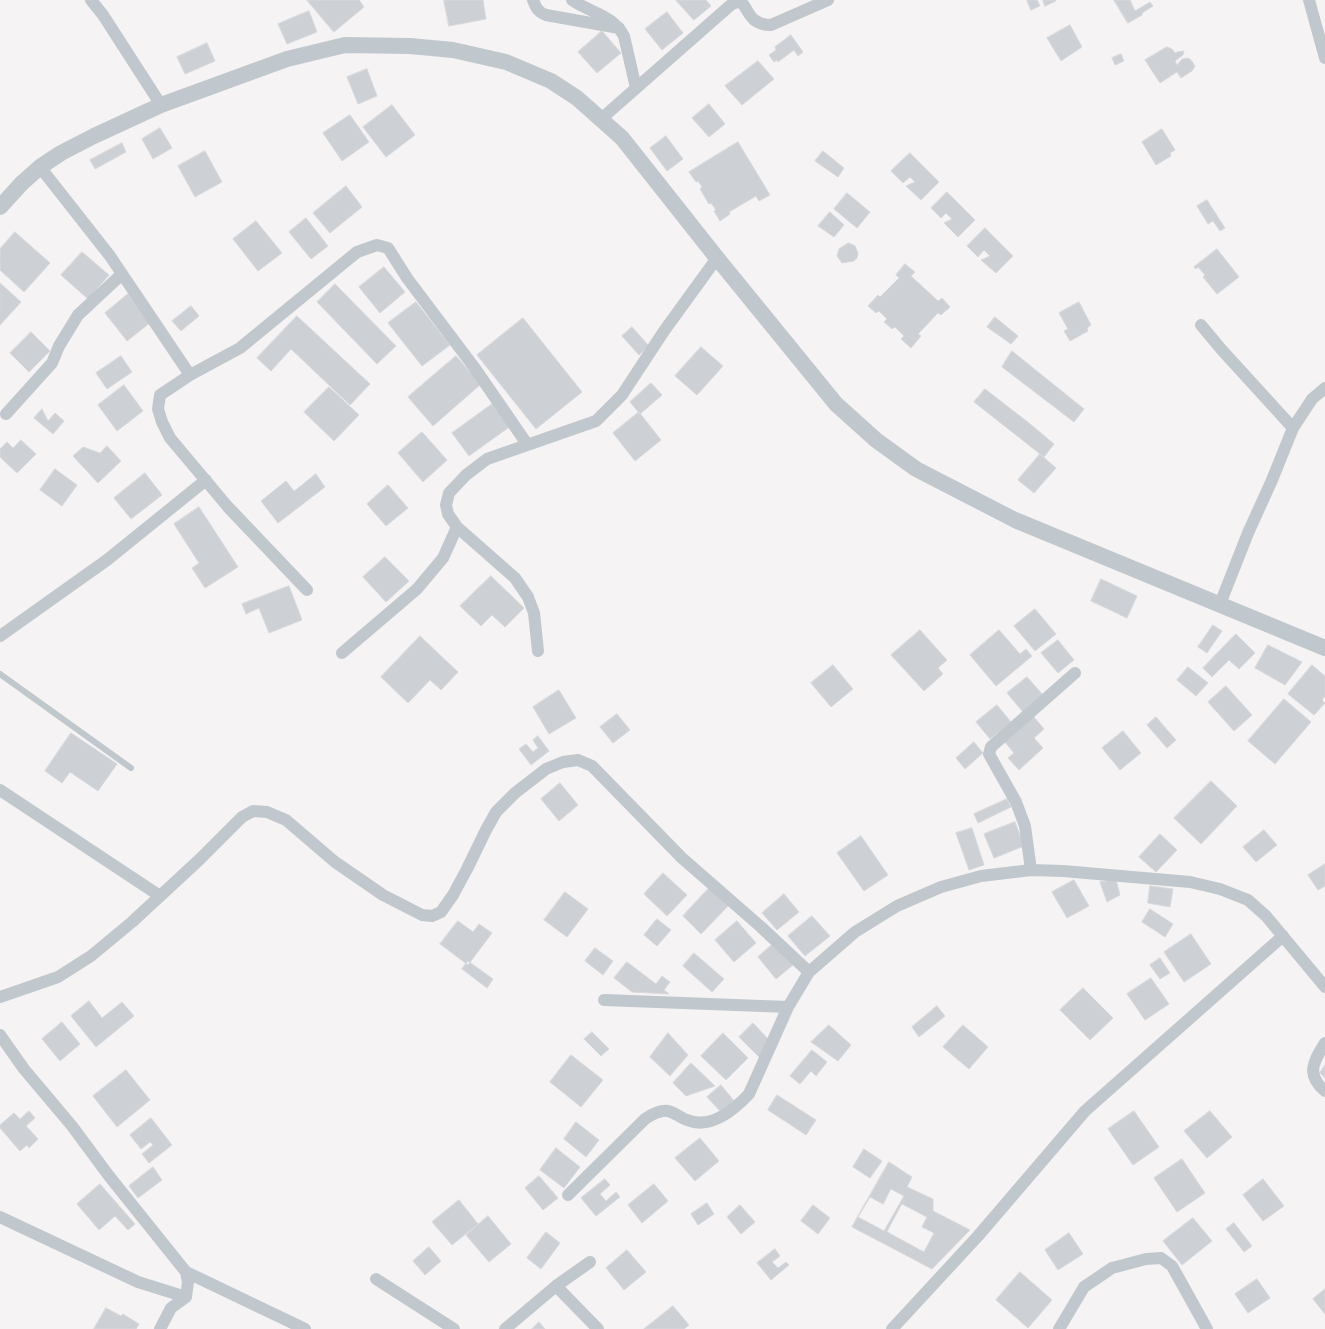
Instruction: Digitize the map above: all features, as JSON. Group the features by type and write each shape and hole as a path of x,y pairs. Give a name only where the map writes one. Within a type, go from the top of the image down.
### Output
{"street":[{"path":"91,0 103,15 161,105"},
{"path":"533,0 536,9 540,13 546,15 620,28"},
{"path":"572,0 612,20 620,28 624,36 636,88"},
{"path":"601,119 734,3 738,2 742,4 756,23 771,25 828,0"},
{"path":"1309,0 1325,58"},
{"path":"0,207 22,183 40,167 61,153 161,105 287,59 345,45 410,46 453,50 506,62 551,81 577,98 622,138 717,258 836,404 876,440 916,469 1015,520 1325,648"},
{"path":"40,167 110,256 190,375"},
{"path":"307,590 254,535 170,438 162,422 158,409 160,396 190,375 240,348 357,252 377,245 388,248 407,278 474,367 527,444"},
{"path":"538,651 534,613 528,597 515,578 457,527 448,514 446,505 449,493 466,475 487,459 596,421 622,395 664,331 717,258"},
{"path":"6,414 52,363 59,346 78,315 122,274"},
{"path":"1201,325 1293,428"},
{"path":"1220,604 1248,533 1293,428 1312,399 1325,388"},
{"path":"0,636 106,560 206,480"},
{"path":"342,653 417,589 443,558 457,527"},
{"path":"1030,870 1025,826 1016,802 989,754 989,751 990,747 1075,673"},
{"path":"0,997 58,977 84,960 132,922 242,817 253,811 267,812 286,820 335,862 383,895 422,915 432,916 441,912 453,895 496,812 515,793 546,768 563,762 578,760 592,766 682,858 761,927 809,972"},
{"path":"0,790 160,896"},
{"path":"568,1195 645,1119 656,1112 668,1111 689,1121 702,1123 722,1118 740,1104 749,1094 788,1007 809,972 855,932 897,906 941,887 981,876 1030,870 1063,871 1169,879 1220,889 1248,900 1266,916 1325,987"},
{"path":"892,1329 978,1236 1085,1111 1283,936"},
{"path":"604,1000 788,1007"},
{"path":"0,1035 24,1069 72,1126 109,1176 186,1272 305,1329"},
{"path":"1325,1043 1314,1062 1314,1073 1317,1084 1325,1091"},
{"path":"0,1217 138,1282 186,1297"},
{"path":"1059,1329 1084,1287 1112,1268 1146,1259 1161,1258 1172,1266 1207,1329"},
{"path":"504,1329 556,1286 590,1262"},
{"path":"160,1329 171,1308 186,1297 188,1282 186,1272"},
{"path":"376,1279 454,1329"},
{"path":"556,1286 598,1329"}],"lane":[{"path":"0,674 131,768"}],"building":[{"path":"307,0 359,0 364,7 334,32"},
{"path":"444,0 483,0 486,19 449,26"},
{"path":"676,0 706,0 711,6 694,20"},
{"path":"1027,0 1037,0 1040,6 1031,10"},
{"path":"1043,0 1055,0 1056,1 1045,6"},
{"path":"1114,0 1130,0 1135,11 1150,2 1153,6 1142,13 1142,15 1128,23"},
{"path":"309,11 317,32 287,44 278,24"},
{"path":"667,12 683,33 662,50 645,29"},
{"path":"1070,25 1082,47 1061,61 1047,38"},
{"path":"602,31 621,53 597,73 578,52"},
{"path":"791,35 803,52 798,56 794,50 778,62 777,60 774,62 769,55 776,50 775,47"},
{"path":"207,43 215,61 185,74 177,57"},
{"path":"1167,47 1172,49 1175,53 1184,51 1183,55 1175,61 1177,65 1182,59 1188,58 1195,66 1192,71 1181,78 1177,72 1160,83 1145,60"},
{"path":"1121,54 1124,61 1115,65 1112,58"},
{"path":"758,61 774,79 742,105 725,86"},
{"path":"367,69 377,96 358,104 347,77"},
{"path":"709,104 725,124 709,137 692,118"},
{"path":"392,105 415,135 386,157 363,127"},
{"path":"350,115 369,142 342,161 323,133"},
{"path":"160,128 172,148 153,159 142,139"},
{"path":"1162,129 1175,150 1170,153 1171,156 1156,165 1142,142"},
{"path":"666,136 683,159 667,171 650,148"},
{"path":"738,142 770,195 759,201 756,196 729,212 730,214 720,221 714,211 716,210 711,203 709,204 700,189 702,187 698,181 696,182 689,172"},
{"path":"122,143 126,152 95,169 90,160"},
{"path":"205,151 222,182 195,197 178,166"},
{"path":"823,151 844,168 838,177 815,161"},
{"path":"910,153 939,182 921,200 906,186 915,182 910,177 903,183 891,171"},
{"path":"346,186 362,207 330,233 313,213"},
{"path":"947,192 975,220 958,237 944,223 952,219 946,213 941,218 931,208"},
{"path":"847,193 870,212 857,228 834,209"},
{"path":"1207,200 1225,228 1220,231 1213,221 1208,224 1197,206"},
{"path":"830,212 844,225 834,237 818,226"},
{"path":"306,218 328,246 311,259 289,232"},
{"path":"256,221 282,253 258,271 233,239"},
{"path":"985,228 1013,256 996,273 981,260 990,256 984,250 978,257 967,246"},
{"path":"15,232 50,263 24,292 0,270 0,249"},
{"path":"849,243 855,246 858,253 857,258 854,261 842,263 837,256 839,249"},
{"path":"1217,249 1239,277 1217,294 1203,277 1205,275 1198,267 1196,269 1194,267"},
{"path":"82,252 109,275 88,299 61,275"},
{"path":"905,264 915,272 911,276 938,301 942,298 950,307 941,315 938,313 918,334 921,336 911,348 901,339 904,336 895,327 892,329 884,322 887,319 879,311 876,313 868,306 878,295 880,297 899,278 896,275"},
{"path":"384,267 405,292 380,313 359,287"},
{"path":"0,283 21,302 0,325"},
{"path":"335,284 396,346 377,364 317,302"},
{"path":"128,294 151,322 127,341 105,313"},
{"path":"416,302 450,345 422,366 388,323"},
{"path":"1079,302 1091,325 1087,328 1088,331 1070,341 1064,331 1068,329 1059,313"},
{"path":"191,306 199,316 181,331 172,321"},
{"path":"297,316 370,384 350,405 291,349 271,371 257,358"},
{"path":"995,317 1018,336 1011,344 987,327"},
{"path":"523,318 582,392 536,429 477,355"},
{"path":"632,327 649,346 639,355 622,336"},
{"path":"31,332 50,351 29,372 10,353"},
{"path":"701,347 723,366 697,395 675,376"},
{"path":"1012,351 1084,409 1074,422 1002,367"},
{"path":"121,356 132,372 107,389 96,373"},
{"path":"456,356 481,384 433,426 408,397"},
{"path":"651,383 662,395 640,414 630,402"},
{"path":"124,385 143,411 117,431 98,405"},
{"path":"329,387 359,415 334,441 304,412"},
{"path":"985,389 1054,444 1044,457 974,402"},
{"path":"495,402 512,425 469,456 452,433"},
{"path":"42,409 48,421 55,413 64,421 53,434 34,418"},
{"path":"639,412 661,440 635,461 613,433"},
{"path":"422,432 447,460 423,482 398,453"},
{"path":"21,440 36,454 17,473 0,457 0,449 7,442 13,448"},
{"path":"107,446 121,461 98,483 73,456 83,447 100,453"},
{"path":"1040,454 1056,468 1034,493 1018,480"},
{"path":"55,469 77,485 62,506 40,490"},
{"path":"145,473 162,495 131,519 114,498"},
{"path":"316,474 325,487 278,523 261,501 286,481 294,491"},
{"path":"388,485 408,508 386,526 367,504"},
{"path":"199,507 238,567 205,588 192,568 199,563 174,524"},
{"path":"385,557 409,581 386,602 363,577"},
{"path":"491,576 524,608 505,627 492,615 481,626 460,606"},
{"path":"1101,579 1137,596 1127,618 1091,601"},
{"path":"289,586 302,620 269,633 259,608 246,614 242,604"},
{"path":"1035,609 1056,634 1035,651 1014,626"},
{"path":"1213,625 1222,631 1207,653 1198,647"},
{"path":"920,630 947,660 938,668 943,674 924,691 891,655"},
{"path":"999,630 1020,654 1026,649 1032,656 996,686 970,655"},
{"path":"1236,634 1255,653 1239,669 1229,660 1212,677 1203,668"},
{"path":"420,636 458,672 441,690 430,680 408,703 381,677"},
{"path":"1058,640 1074,660 1058,673 1041,653"},
{"path":"1268,645 1302,662 1285,685 1255,668"},
{"path":"833,665 853,689 831,707 811,683"},
{"path":"1312,665 1325,676 1325,696 1322,700 1325,703 1314,715 1288,694"},
{"path":"1188,667 1208,683 1196,696 1177,680"},
{"path":"1027,677 1043,695 1023,712 1007,693"},
{"path":"1226,686 1252,715 1234,731 1208,702"},
{"path":"559,690 576,718 549,734 533,707"},
{"path":"1284,699 1311,722 1275,764 1248,741"},
{"path":"997,705 1011,722 990,739 976,722"},
{"path":"617,714 630,730 613,743 600,727"},
{"path":"1033,716 1044,729 1034,738 1043,748 1019,770 1008,758 1014,753 1004,741"},
{"path":"1156,717 1176,740 1167,748 1147,725"},
{"path":"1123,731 1141,753 1120,770 1102,748"},
{"path":"71,733 117,764 98,791 70,772 62,783 45,771"},
{"path":"538,736 549,751 531,765 519,749 526,744 533,752 538,748 533,740"},
{"path":"974,742 983,753 965,769 956,758"},
{"path":"1211,781 1237,806 1201,844 1174,818"},
{"path":"560,783 578,805 559,821 541,799"},
{"path":"1007,799 1011,807 978,823 974,814"},
{"path":"1015,822 1024,846 994,858 984,834"},
{"path":"972,828 984,865 969,870 956,833"},
{"path":"1264,830 1277,845 1256,862 1243,847"},
{"path":"1160,834 1177,850 1156,872 1139,857"},
{"path":"861,836 888,875 864,891 837,853"},
{"path":"1325,864 1325,886 1318,890 1308,875"},
{"path":"663,873 687,895 667,916 644,894"},
{"path":"1074,880 1089,906 1067,918 1052,892"},
{"path":"1116,880 1120,895 1107,902 1100,882"},
{"path":"1150,886 1173,889 1170,907 1148,903"},
{"path":"710,887 729,905 701,934 683,916"},
{"path":"565,892 588,909 567,937 544,920"},
{"path":"784,894 799,912 777,930 762,913"},
{"path":"1150,909 1173,924 1165,937 1142,922"},
{"path":"812,916 830,936 805,956 788,936"},
{"path":"657,919 671,930 657,946 644,935"},
{"path":"458,921 473,932 479,924 492,933 468,965 440,944"},
{"path":"737,921 756,943 734,962 715,940"},
{"path":"1191,934 1211,964 1184,982 1164,952"},
{"path":"774,943 793,965 776,979 758,957"},
{"path":"595,948 613,961 603,975 585,961"},
{"path":"694,953 724,979 712,992 683,966"},
{"path":"1160,958 1170,973 1160,979 1150,965"},
{"path":"468,961 493,979 487,988 462,969"},
{"path":"627,962 656,984 662,976 670,982 664,990 669,994 632,992 614,978"},
{"path":"1151,978 1169,1004 1145,1020 1127,994"},
{"path":"1083,988 1113,1018 1090,1040 1060,1010"},
{"path":"89,1001 102,1018 122,1002 134,1016 96,1047 71,1016"},
{"path":"937,1006 945,1016 919,1037 912,1027"},
{"path":"62,1022 80,1044 60,1061 42,1039"},
{"path":"753,1023 770,1041 762,1060 739,1037"},
{"path":"829,1025 851,1045 838,1061 811,1042"},
{"path":"963,1025 988,1047 969,1069 943,1047"},
{"path":"592,1032 609,1049 601,1056 584,1039"},
{"path":"668,1033 688,1055 670,1076 650,1057"},
{"path":"723,1033 748,1058 726,1080 701,1056"},
{"path":"812,1050 827,1062 816,1076 811,1071 800,1084 790,1076"},
{"path":"571,1055 603,1080 581,1107 550,1082"},
{"path":"691,1063 715,1086 686,1096 673,1083"},
{"path":"1325,1065 1325,1078 1320,1073"},
{"path":"126,1070 150,1100 117,1127 93,1096"},
{"path":"721,1085 734,1101 721,1112 707,1097"},
{"path":"777,1095 816,1120 806,1135 768,1110"},
{"path":"29,1111 35,1118 26,1126 38,1139 29,1148 27,1145 20,1151 0,1128 0,1125 14,1113 20,1119"},
{"path":"1134,1111 1159,1147 1133,1165 1108,1129"},
{"path":"1210,1111 1232,1137 1207,1158 1184,1131"},
{"path":"151,1118 172,1145 149,1163 142,1154 153,1145 150,1142 141,1149 130,1135"},
{"path":"576,1122 599,1140 586,1157 564,1139"},
{"path":"700,1138 719,1161 695,1181 675,1158"},
{"path":"556,1148 580,1167 564,1188 540,1170"},
{"path":"864,1149 882,1161 870,1178 853,1167"},
{"path":"1182,1159 1205,1193 1177,1212 1154,1178"},
{"path":"889,1162 912,1177 907,1187 933,1199 933,1211 970,1230 932,1269 852,1227"},
{"path":"153,1167 162,1180 138,1198 129,1186"},
{"path":"539,1176 558,1198 543,1210 525,1188"},
{"path":"605,1179 610,1185 600,1194 606,1201 616,1192 620,1197 596,1216 581,1198"},
{"path":"1263,1179 1284,1206 1263,1221 1243,1195"},
{"path":"100,1184 135,1224 128,1230 115,1216 99,1230 77,1204"},
{"path":"654,1184 668,1201 642,1223 628,1205"},
{"path":"891,1189 904,1196 884,1231 858,1217 870,1197 883,1204"},
{"path":"459,1200 478,1224 452,1245 432,1222"},
{"path":"707,1203 714,1214 698,1225 691,1214"},
{"path":"902,1204 927,1217 922,1227 934,1233 924,1252 887,1232"},
{"path":"740,1205 755,1222 741,1234 727,1217"},
{"path":"813,1205 830,1218 818,1234 801,1221"},
{"path":"488,1216 511,1244 489,1262 466,1235"},
{"path":"1193,1218 1212,1241 1182,1265 1163,1241"},
{"path":"1234,1223 1252,1246 1244,1252 1226,1229"},
{"path":"546,1232 560,1243 541,1269 527,1258"},
{"path":"1069,1233 1083,1254 1058,1270 1045,1250"},
{"path":"429,1247 441,1261 425,1275 413,1261"},
{"path":"775,1249 780,1256 772,1262 778,1268 786,1262 789,1265 771,1280 757,1263"},
{"path":"627,1250 646,1272 624,1290 606,1268"},
{"path":"1020,1272 1052,1300 1028,1328 996,1300"},
{"path":"1257,1279 1270,1298 1248,1313 1235,1294"},
{"path":"1325,1289 1325,1314 1313,1299"},
{"path":"673,1306 689,1325 684,1329 644,1329"},
{"path":"106,1308 121,1316 123,1314 139,1324 136,1329 94,1329"},
{"path":"539,1322 545,1329 532,1329"}]}
